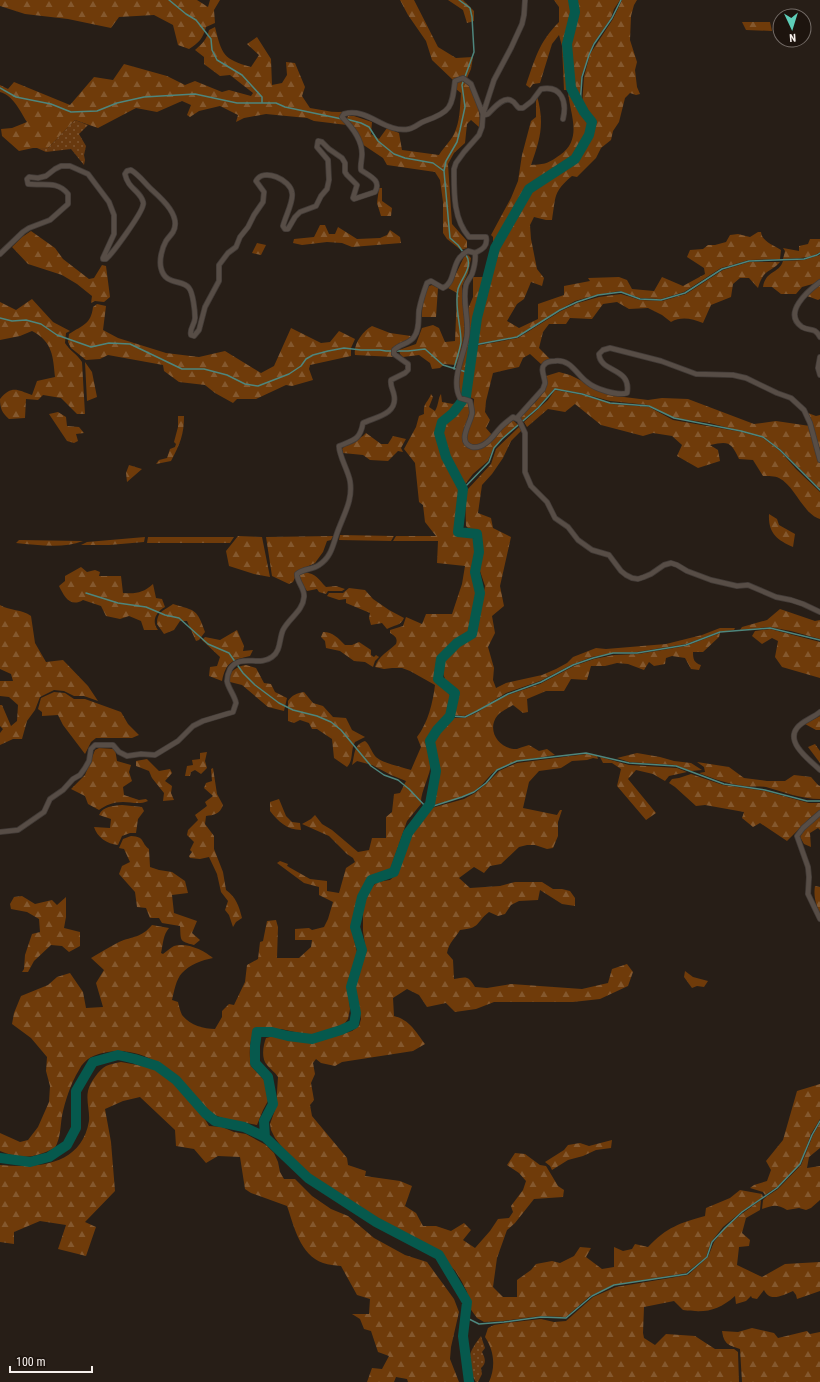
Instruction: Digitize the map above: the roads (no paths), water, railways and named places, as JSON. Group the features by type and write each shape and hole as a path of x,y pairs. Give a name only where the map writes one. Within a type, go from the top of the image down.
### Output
{"street":[{"path":"0,832 18,830 44,812 50,799 85,768 89,760 91,749 95,745 113,745 118,752 127,756 155,754 178,741 192,726 233,712 236,708 236,703 227,682 227,677 232,667 239,661 248,660 262,662 274,657 280,645 283,630 303,604 304,592 297,579 297,574 302,570 319,565 330,555 347,509 351,489 350,479 339,450 339,446 358,437 361,433 363,423 385,414 391,409 394,402 394,396 390,384 391,380 408,370 408,364 394,354 394,350 410,341 414,336 427,282 431,281 443,288 446,286 451,280 458,258 462,253 468,251 475,253 485,247 487,242 486,237 469,237 461,227 456,212 454,170 456,163 479,135 482,127 483,114 497,73 522,24 525,0"},
{"path":"0,254 23,232 29,228 50,220 68,204 68,194 60,186 49,184 28,184 27,179 29,177 38,178 46,176 61,166 70,166 88,174 106,198 112,209 114,234 102,258 106,259 134,223 143,207 144,203 140,195 129,185 126,178 125,174 127,171 131,170 140,176 163,200 174,217 174,231 164,245 160,267 165,276 188,286 190,290 194,304 195,317 190,332 191,335 194,336 199,330 207,302 218,281 219,265 228,253 236,247 240,237 263,202 264,192 257,184 256,181 258,177 263,174 267,174 283,180 291,188 293,193 292,199 284,226 285,229 288,229 300,212 316,206 320,196 328,186 328,160 317,147 318,141 322,142 342,158 345,163 345,172 357,185 354,199 372,194 377,190 376,182 373,177 368,176 361,170 362,154 359,140 351,127 342,117 344,114 349,112 358,113 396,129 408,130 424,121 433,119 449,108 455,81 463,78 471,84 483,114"},
{"path":"483,114 488,114 504,100 508,99 513,101 519,108 523,108 532,101 541,89 548,88 556,90 560,93 565,107 563,119"},
{"path":"475,253 476,260 472,274 465,287 467,335 462,357 458,365 457,387 460,398 470,401 472,414 465,433 465,441 467,444 471,447 478,447 486,443 505,423 513,417 518,419 522,426 526,441 525,472 531,486 547,502 555,518 568,527 578,540 592,550 609,555 626,575 638,579 651,574 664,565 671,563 711,580 737,586 748,585 776,598 791,600 820,612"},
{"path":"820,282 808,291 797,304 795,314 798,323 804,328 812,329 817,332 820,337"},
{"path":"518,419 543,389 545,383 542,368 550,362 559,360 568,362 579,376 592,386 613,393 622,395 628,394 624,377 619,372 604,365 599,360 599,354 603,350 610,348 661,361 696,374 733,374 746,378 791,398 804,410 810,423 820,460"},
{"path":"820,357 818,368 820,375"},
{"path":"820,712 796,728 794,735 794,743 820,770"},
{"path":"820,813 802,828 797,836 808,867 808,894 820,920"}],"waterway":[{"path":"169,0 196,20 211,39 212,50 217,60 242,75 262,97 262,102"},
{"path":"459,0 470,8 474,52 462,85 465,107 457,142 446,161 444,171 450,238 463,252"},
{"path":"469,1382 463,1336 467,1302 439,1255 376,1222 308,1178 265,1137 264,1121 273,1104 268,1077 255,1063 255,1046 257,1032 272,1032 312,1039 341,1030 354,1024 356,1013 351,987 362,950 355,927 362,897 371,880 394,872 408,833 430,804 436,771 430,741 437,730 450,716 455,693 438,679 441,659 457,643 472,634 480,593 475,572 479,552 477,534 458,532 463,489 446,457 439,433 442,422 453,413 466,396 477,318 495,248 529,189 575,159 589,135 592,122 584,112 571,88 567,44 575,12 573,0"},
{"path":"580,106 582,77 589,55 594,44 612,18 621,0"},
{"path":"0,88 16,97 51,104 71,112 97,111 117,103 144,97 195,94 237,103 276,103 285,107 342,119"},
{"path":"346,119 369,127 378,141 394,154 405,158 433,163 444,171"},
{"path":"474,345 517,337 560,310 598,295 621,292 640,299 661,300 685,293 722,269 749,261 804,259 820,253"},
{"path":"454,369 461,342 457,295 458,289 469,264 466,255"},
{"path":"0,318 12,321 26,320 41,324 57,335 91,347 109,343 130,344 182,369 204,369 227,375 245,384 258,386 289,374 301,366 306,359 313,355 344,348 386,351 425,349 443,365 456,369"},
{"path":"460,370 469,373"},
{"path":"463,489 489,462 494,448 502,439 538,408 555,389 582,394 610,403 649,406 674,418 741,431 763,437 780,450 820,490"},
{"path":"86,593 118,603 146,607 165,615 179,618 208,644 229,653 243,673 255,685 279,703 293,710 317,716 331,722 341,730 371,766 384,775 398,780 427,808 474,792 486,783 497,770 517,761 586,753 629,763 676,766 724,784 765,790 807,801 820,801"},
{"path":"450,716 465,717 508,694 541,682 573,665 613,653 637,653 686,645 720,632 770,628 820,640"},
{"path":"0,1158 30,1162 49,1157 67,1145 76,1128 76,1091 93,1062 118,1055 157,1066 176,1080 205,1113 215,1121 244,1127 265,1137"},
{"path":"465,1317 479,1324 541,1317 566,1318 592,1296 614,1285 687,1274 707,1257 712,1242 725,1228 742,1212 777,1188 800,1164 812,1135 820,1121"}]}
